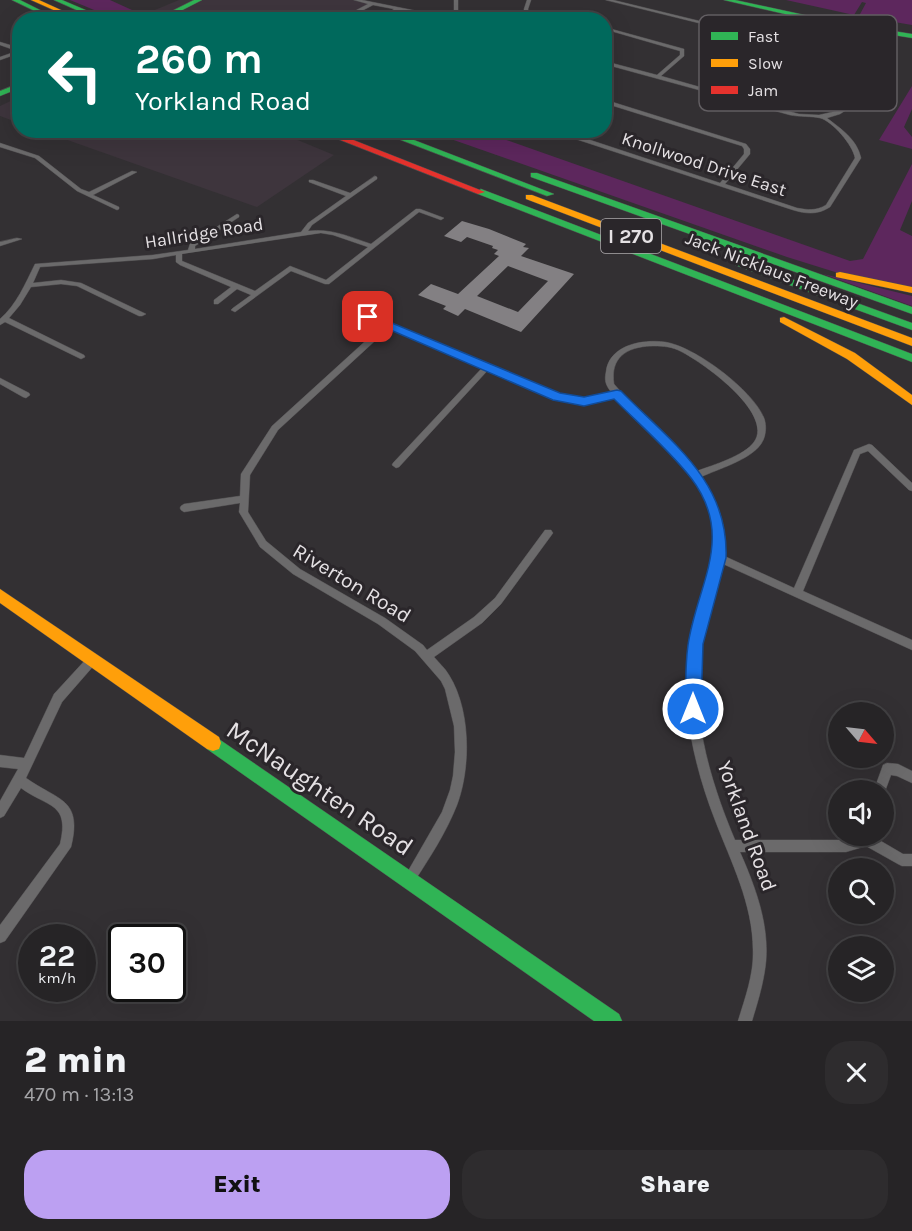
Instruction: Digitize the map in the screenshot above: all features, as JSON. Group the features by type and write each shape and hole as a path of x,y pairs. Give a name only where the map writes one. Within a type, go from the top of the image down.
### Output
{"main road":[{"path":"15,0 40,12"},
{"path":"34,0 61,12"},
{"path":"57,0 86,12"},
{"path":"174,12 199,0"},
{"path":"727,0 796,15"},
{"path":"0,3 15,12"},
{"path":"897,34 912,36"},
{"path":"340,138 912,358"},
{"name":"Jack Nicklaus Freeway","path":"371,138 912,342"},
{"name":"Jack Nicklaus Freeway","path":"401,138 912,327"},
{"path":"433,138 912,311"},
{"path":"697,234 830,272 912,290"},
{"path":"674,266 693,278 830,342 892,383 912,401"},
{"name":"McNaughten Road","path":"0,594 612,1021"}],"street":[{"path":"356,0 414,12"},
{"path":"608,0 699,22"},
{"path":"356,12 371,4"},
{"path":"392,12 397,9"},
{"path":"612,30 682,50 682,55 658,77"},
{"path":"612,64 699,89"},
{"path":"612,104 744,145 747,154 721,185"},
{"path":"781,111 823,117 841,111"},
{"name":"Knollwood Drive East","path":"577,138 795,209 812,212 828,206 858,158 858,151 853,144 823,117"},
{"path":"0,145 42,159 88,195 117,208"},
{"path":"88,195 134,172"},
{"path":"304,233 310,224 375,178"},
{"path":"311,181 350,195"},
{"path":"235,310 290,268 327,283 418,210 441,218"},
{"path":"191,251 192,245 237,216"},
{"name":"Hallridge Road","path":"29,285 37,265 118,260 179,253 304,233 328,231 373,247"},
{"path":"0,244 20,239"},
{"path":"179,253 179,262 182,264 255,294"},
{"path":"81,357 2,321 11,313 29,285 61,282 79,284 142,314"},
{"path":"216,302 236,286"},
{"path":"349,308 557,397 577,401 590,401 617,394 610,385 608,376 612,360 636,345 665,344 687,351 700,358 751,403 761,421 761,433 757,444 746,452 696,475"},
{"name":"Riverton Road","path":"388,325 261,443 250,460 242,499 249,528 260,542 286,566 409,639 445,678 456,710 461,739 459,776 452,806 410,878"},
{"path":"396,465 487,367"},
{"path":"0,381 26,395"},
{"name":"Yorkland Road","path":"617,394 696,475 713,506 719,532 719,558 696,644 693,709 699,745 715,804 755,903 759,967 745,1021"},
{"path":"797,593 857,452 869,447 912,488"},
{"path":"184,508 242,499"},
{"path":"427,656 478,620 498,601 548,532"},
{"path":"719,558 912,645"},
{"path":"0,812 19,780 58,698 92,660"},
{"path":"0,760 26,764"},
{"path":"883,780 887,769 898,770 912,777"},
{"path":"0,936 65,847 71,830 69,815 61,805 19,780"},
{"path":"732,846 828,846"},
{"path":"880,846 902,860 912,860"}],"shaded area":[{"path":"70,0 110,0 136,12 99,12"},
{"path":"179,0 356,0 369,4 354,12 150,12"},
{"path":"786,0 912,0 912,25 897,22 897,15 860,15 866,3 862,2 854,15"},
{"path":"912,86 912,109 904,127 912,137 912,149 879,140"},
{"path":"12,100 12,120 0,116 0,106"},
{"path":"62,138 293,138 334,155 257,207"},
{"path":"448,138 501,138 850,261 863,259 912,164 912,201 900,230 912,236 912,291 851,277 787,257"},
{"path":"823,274 912,296 912,306"}],"building":[{"path":"462,221 526,244 523,247 529,248 521,256 574,274 521,332 465,309 458,316 443,309 446,306 418,295 431,284 458,294 499,256 494,254 498,250 467,237 461,242 444,236","holes":["508,266 548,281 518,312 477,296"]}],"traffic: fast":[{"path":"15,0 41,12"},
{"path":"57,0 86,12"},
{"path":"174,12 199,0"},
{"path":"727,0 796,15"},
{"path":"897,34 912,36"},
{"path":"0,94 12,89"},
{"path":"400,138 550,194"},
{"path":"534,175 912,311"},
{"path":"481,192 912,358"},
{"path":"739,263 912,327"},
{"path":"213,743 612,1021"}],"traffic: slow":[{"path":"34,0 62,12"},
{"path":"529,197 912,342"},
{"path":"840,275 912,290"},
{"path":"784,320 851,356 912,401"},
{"path":"0,595 213,743"}],"traffic: jam":[{"path":"340,138 481,192"}],"route":[{"path":"368,317 557,397 584,402 617,394 696,475 713,506 720,544 719,558 700,621 696,644 693,709"}]}
